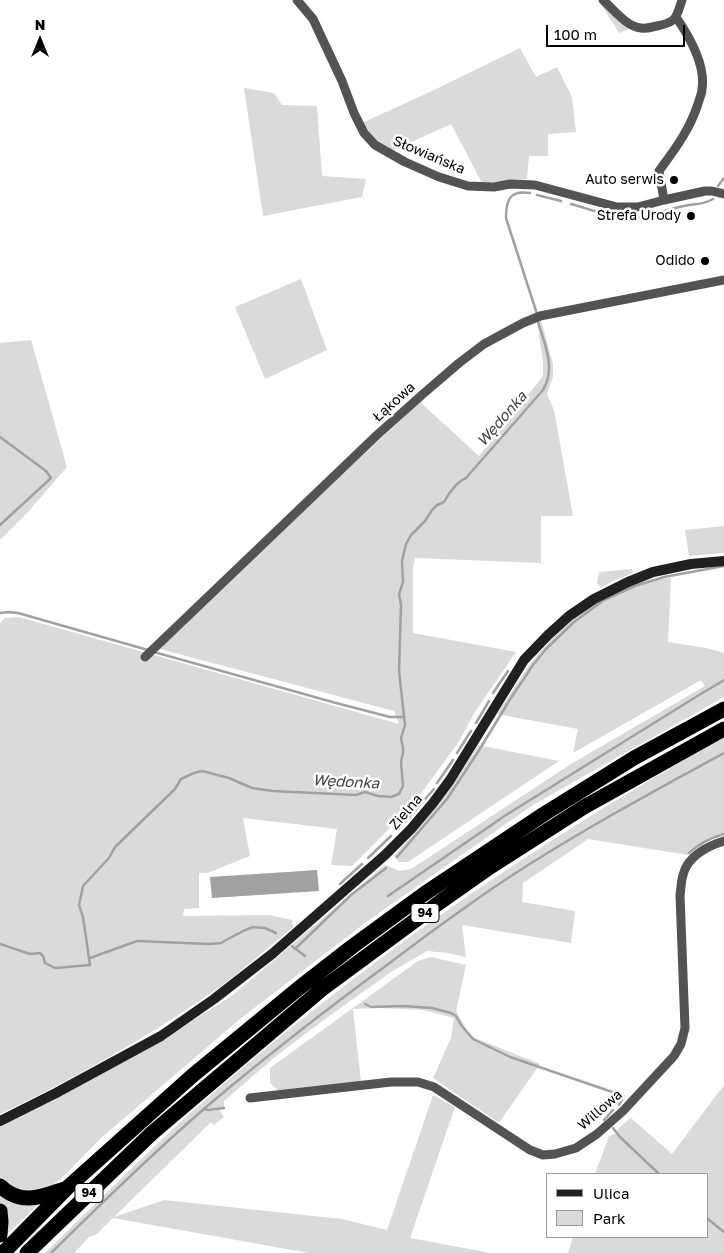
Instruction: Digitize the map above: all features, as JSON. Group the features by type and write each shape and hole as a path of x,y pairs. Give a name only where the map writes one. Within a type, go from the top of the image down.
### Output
{"highway":[{"name":"94","path":"3,1253 68,1187 192,1076 353,946 424,894 568,799 634,758 724,709"},
{"name":"94","path":"27,1253 152,1133 322,989 487,869 584,807 724,729"},
{"path":"0,1186 11,1194 24,1198 41,1197 68,1187"},
{"path":"0,1211 0,1235"}],"street":[{"name":"Słowiańska","path":"297,0 313,19 364,133 375,145 399,159 439,177 468,186 535,185 626,208 638,208 664,200 709,191 724,194"},
{"path":"603,0 622,19 644,29 669,23 676,17 682,0"},
{"path":"664,200 659,171 684,136 702,89 702,77 695,52 676,17"},
{"name":"Łąkowa","path":"145,657 384,429 452,369 484,344 540,316 724,280"},
{"name":"Zielna","path":"0,1121 161,1036 214,999 272,954 385,855 411,829 450,780 524,660 568,616 628,582 654,572 690,564 724,561"},
{"name":"Willowa","path":"250,1098 391,1082 418,1082 434,1086 530,1150 543,1155 555,1154 576,1148 597,1134 623,1111 674,1056 680,1044 685,1028 680,895 683,873 690,861 704,849 724,841"}],"green space":[{"path":"600,3 629,29 619,33"},
{"path":"520,48 536,77 557,67 572,97 576,132 548,134 548,156 529,156 527,179 482,183 451,124 392,151 374,139 362,123 434,90"},
{"path":"244,88 274,93 282,105 317,106 322,176 366,179 362,197 263,216"},
{"path":"301,279 327,350 265,379 235,307"},
{"path":"541,320 553,364 553,377 547,394 554,410 573,516 541,516 541,563 415,558 413,568 413,633 516,652 475,712 458,743 411,807 352,866 331,865 337,829 243,818 250,856 207,873 199,873 199,908 184,909 183,916 269,915 292,920 293,927 223,985 174,1018 76,1076 0,1114 0,623 5,618 19,617 399,724 394,711 156,648 420,402 479,456 543,376 543,361 537,321"},
{"path":"31,340 67,467 28,512 0,540 0,343"},
{"path":"724,526 724,553 689,556 685,530"},
{"path":"632,569 633,573 600,588 597,582 599,572"},
{"path":"671,578 668,642 707,648 724,653 724,697 533,805 369,920 240,1019 101,1138 60,1180 43,1191 19,1193 0,1180 0,1126 151,1047 233,995 385,865 400,871 411,869 571,764 705,686 701,680 573,753 578,729 497,714 529,665 554,636 582,611 613,593 647,580"},
{"path":"724,738 724,835 705,843 688,855 588,839 523,883 522,902 575,911 571,943 462,925 466,957 427,951 391,972 321,1022 275,1057 224,1101 224,1108 219,1109 224,1117 214,1125 211,1122 114,1217 164,1200 342,1219 387,1230 433,1095 455,1107 410,1238 491,1253 309,1253 113,1218 96,1235 89,1237 74,1253 45,1253 187,1116 249,1062 378,960 445,912 582,821"},
{"path":"478,745 559,761 408,862 399,862 394,856 438,805"},
{"path":"431,957 466,965 456,1011 468,1032 475,1038 540,1064 499,1123 433,1078 451,1038 454,1018 423,1010 353,1009 361,1082 279,1091 270,1083 270,1068 418,961"},
{"path":"724,1085 724,1253 568,1253 573,1238 709,1238 709,1173 595,1173 609,1136 615,1134 631,1118 672,1154"},
{"path":"0,1191 42,1201 3,1238 3,1211 0,1203"}],"shaded area":[{"path":"317,870 319,891 212,898 210,877"}],"waterway":[{"name":"Wędonka","path":"718,186 724,178"},
{"name":"Wędonka","path":"530,193 518,193 511,197 508,201 506,218 537,314"},
{"path":"537,195 561,201"},
{"name":"Wędonka","path":"571,204 608,215 631,218 644,217 677,207 701,204 713,199"},
{"name":"Wędonka","path":"0,944 30,954 40,953 45,963 55,968 90,965 83,917 79,905 83,886 109,858 115,847 175,789 181,779 194,773 202,771 229,778 252,788 273,791 356,795 365,792 391,797 399,794 403,786 401,762 403,748 401,738 405,725 399,671 401,605 399,594 403,582 402,561 406,544 432,510 444,502 453,488 466,478 543,390 547,382 549,365 538,322"},
{"path":"0,437 46,471 51,478 0,525"},
{"path":"397,857 447,799 533,665 546,649 574,622 604,600 635,586 664,577 724,566"},
{"path":"0,613 18,613 148,650"},
{"path":"154,652 336,703 390,717 403,717"},
{"path":"493,693 508,671"},
{"path":"388,896 506,815 724,680"},
{"path":"476,723 489,701"},
{"path":"457,753 471,731"},
{"path":"51,1253 146,1161 205,1108 343,997 490,890 531,863 724,753"},
{"path":"437,783 453,760"},
{"path":"398,830 434,789"},
{"path":"689,853 705,841 724,834"},
{"path":"368,858 391,836"},
{"path":"340,884 362,864"},
{"path":"295,949 351,895 386,868"},
{"path":"90,958 137,941 221,943 253,927 265,928 276,933"},
{"path":"292,946 305,956"},
{"path":"365,1004 371,1007 404,1006 432,1008 451,1013 456,1016 473,1039 510,1057 624,1096 619,1105"},
{"path":"204,1109 224,1108"},
{"path":"604,1120 613,1110"},
{"path":"613,1128 658,1173"},
{"path":"709,1220 724,1232"}],"place":[{"name":"Auto serwis","path":"674,180"},
{"name":"Strefa Urody","path":"691,216"},
{"name":"Odido","path":"705,261"}]}
